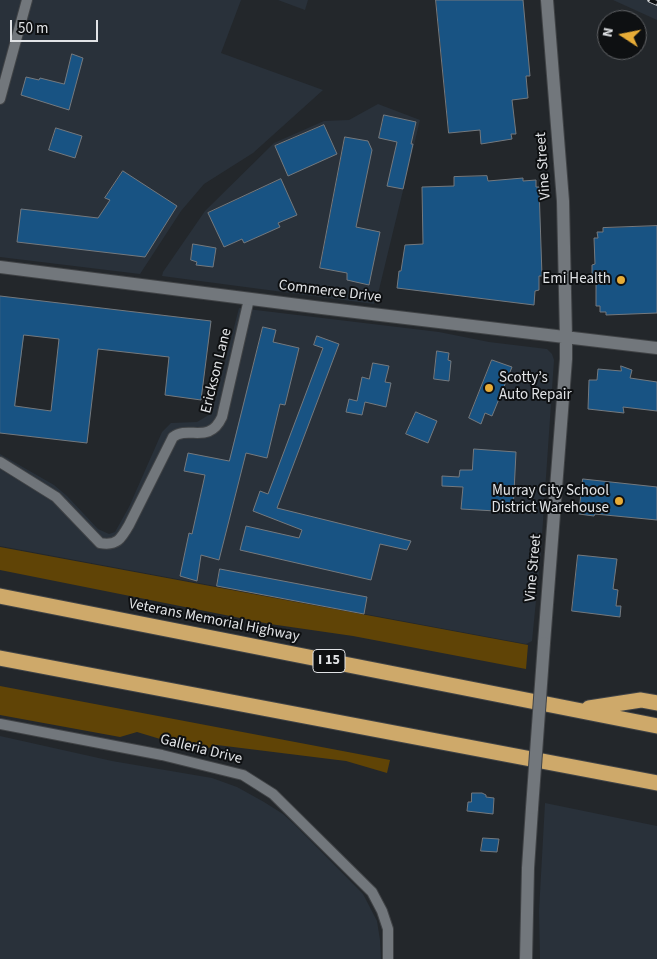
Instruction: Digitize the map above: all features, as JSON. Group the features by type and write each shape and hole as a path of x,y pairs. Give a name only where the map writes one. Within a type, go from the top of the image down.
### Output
{"highway":[{"name":"Veterans Memorial Highway","path":"0,596 657,726"},
{"path":"0,658 657,783"},
{"path":"579,710 642,700 657,703"}],"street":[{"path":"0,99 27,0"},
{"name":"Vine Street","path":"526,959 528,868 554,532 566,337 563,201 547,0"},
{"name":"Commerce Drive","path":"0,267 657,348"},
{"name":"Erickson Lane","path":"0,462 56,497 94,538 100,543 110,545 122,537 129,525 173,437 177,434 204,433 218,425 222,417 249,299"},
{"name":"Galleria Drive","path":"0,724 162,755 243,775 273,794 372,892 382,911 388,929 388,959"}],"shaded area":[{"path":"0,0 241,0 221,53 323,90 253,153 204,184 181,211 140,274 0,257"},
{"path":"278,0 308,0 305,10"},
{"path":"613,0 657,0 657,20 647,15 647,10 635,10"},
{"path":"378,104 420,120 374,304 162,276 205,211 274,143 324,121 349,120"},
{"path":"239,308 439,332 489,342 547,349 552,354 554,360 541,550 532,641 526,644 0,546 0,454 54,485 98,529 109,534 115,532 129,507 162,432 171,423 197,422 212,413"},
{"path":"0,547 528,645 526,669 353,636 270,624 0,570"},
{"path":"0,686 390,760 387,773 346,761 217,745 200,751 137,732 120,737 0,715"},
{"path":"0,736 112,761 212,778 237,787 264,802 283,814 294,824 363,894 377,921 381,959 0,959"},
{"path":"545,803 657,826 657,959 540,959 539,911"}],"building":[{"path":"436,0 523,0 530,76 526,76 528,98 512,100 516,134 511,134 512,139 481,144 480,130 449,133"},
{"path":"72,54 83,58 69,110 21,95 26,77 39,80 40,78 64,84"},
{"path":"384,115 416,122 403,189 387,186 397,142 379,138"},
{"path":"324,125 337,154 288,176 275,146"},
{"path":"56,128 82,136 75,158 49,150"},
{"path":"345,137 368,141 372,150 356,227 380,232 369,285 347,280 347,273 320,268"},
{"path":"123,171 177,206 145,257 17,242 21,209 98,218 110,200 105,198"},
{"path":"487,176 488,181 523,178 523,181 536,180 536,187 539,187 542,276 539,276 539,290 535,291 534,305 397,288 405,245 423,244 422,187 454,186 454,177"},
{"path":"281,179 297,215 278,223 280,227 244,243 242,239 224,247 208,213"},
{"path":"657,226 657,313 606,315 606,312 600,312 600,306 596,306 596,279 592,279 592,265 595,264 594,238 598,238 597,232 603,232 603,228"},
{"path":"193,244 216,248 213,267 196,265 197,262 191,260"},
{"path":"0,296 211,321 201,400 165,395 169,357 98,349 87,443 0,433","holes":["24,335 59,339 51,411 15,406"]},
{"path":"263,327 276,330 273,342 299,348 285,405 280,404 267,458 246,453 219,560 201,555 197,581 180,576 189,533 192,534 205,475 184,471 188,453 229,461"},
{"path":"317,336 339,344 277,508 411,541 407,550 380,544 371,580 240,550 246,526 299,538 302,530 253,511 260,491 268,494 323,348 314,345"},
{"path":"437,351 449,353 448,360 451,361 449,381 434,379"},
{"path":"492,360 512,367 492,416 485,413 481,424 469,418"},
{"path":"373,363 389,366 385,382 391,383 386,407 365,402 362,415 346,412 349,399 357,401 362,377 369,379"},
{"path":"621,366 632,370 630,378 657,382 657,411 623,407 624,413 588,409 589,380 597,380 598,369 621,371"},
{"path":"416,412 437,421 428,443 406,434"},
{"path":"474,449 516,452 513,512 461,509 463,487 442,486 442,476 459,477 460,470 472,470"},
{"name":"Murray City School District Warehouse","path":"583,479 657,487 657,520 579,514"},
{"path":"578,555 617,559 613,589 618,590 616,606 621,606 620,617 572,611"},
{"path":"220,569 367,597 364,614 217,586"},
{"path":"472,793 482,793 486,797 494,798 493,814 467,811"},
{"path":"483,838 499,839 497,852 481,851"}],"railway":[{"path":"650,0 657,3"}],"place":[{"name":"Emi Health","path":"621,280"},
{"name":"Scotty’s Auto Repair","path":"489,388"},
{"name":"Murray City School District Warehouse","path":"619,501"}]}
